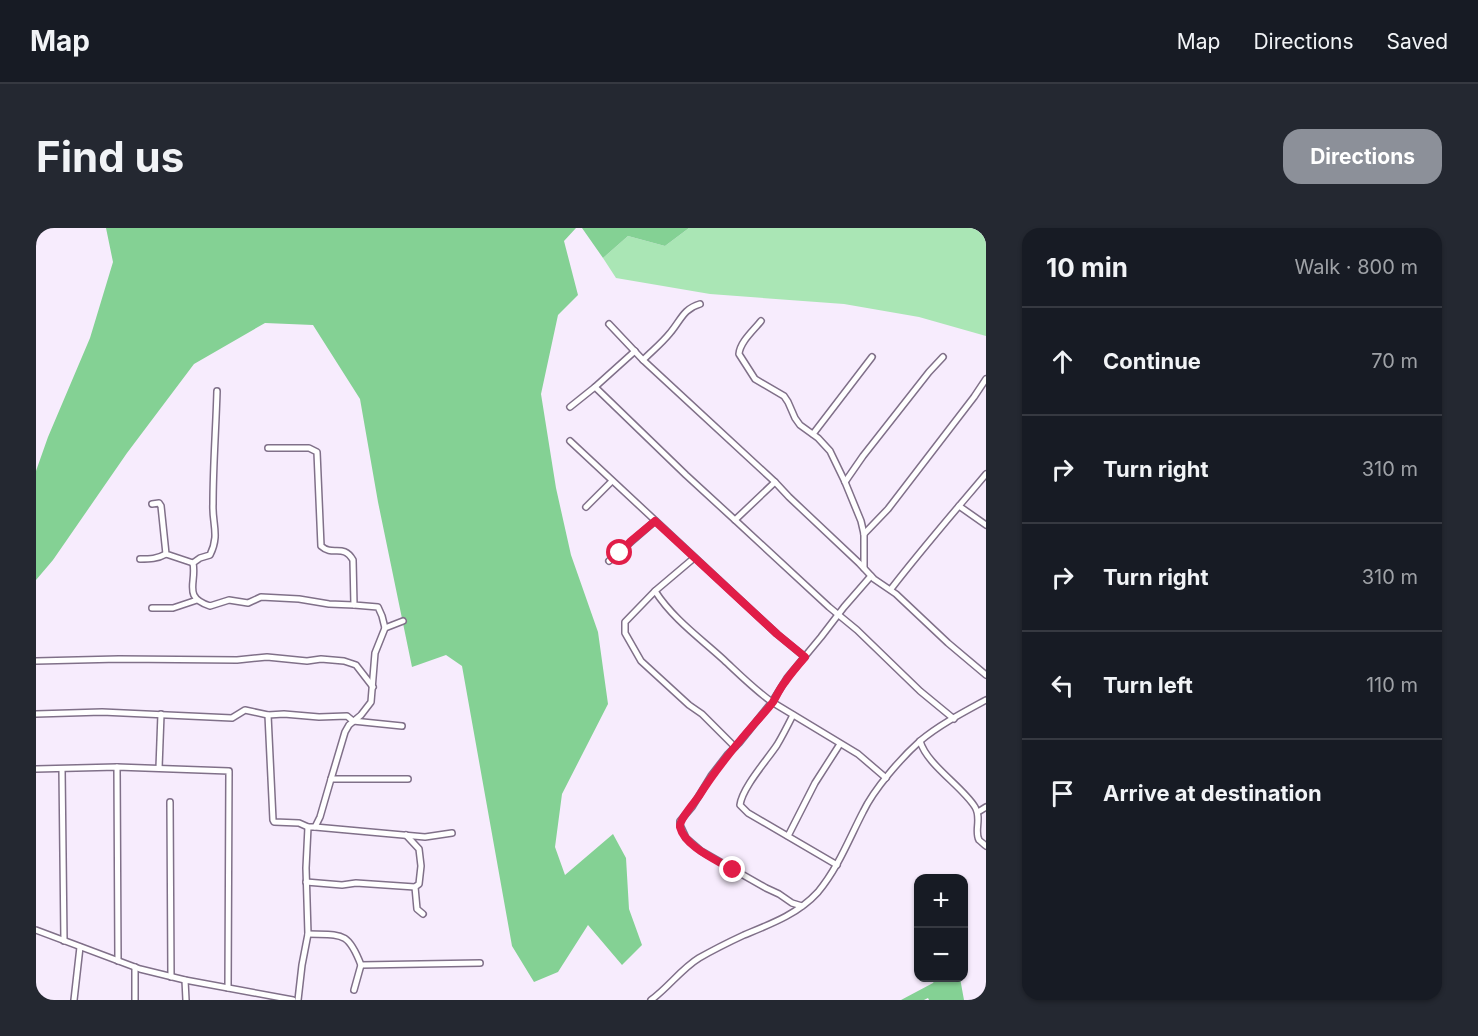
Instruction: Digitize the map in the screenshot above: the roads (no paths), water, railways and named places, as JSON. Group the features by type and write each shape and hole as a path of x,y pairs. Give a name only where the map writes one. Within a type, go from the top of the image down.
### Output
{"street":[{"path":"643,360 672,332 690,307 700,304"},
{"path":"761,321 744,342 739,354 755,379 784,396 800,425 818,438 830,451 861,522 864,534 864,568"},
{"path":"609,324 643,360 775,482 871,576 891,589 986,675"},
{"path":"570,407 635,351"},
{"path":"813,434 872,357"},
{"path":"845,482 943,357"},
{"path":"864,534 888,509 986,379"},
{"path":"595,387 686,475 920,691 954,719"},
{"path":"193,563 210,555 215,542 216,528 213,508 217,391"},
{"path":"570,441 694,558 805,657"},
{"path":"268,448 309,448 317,452 320,543 327,550 347,552 353,560 354,605"},
{"path":"891,589 924,546 986,474"},
{"path":"586,507 612,481"},
{"path":"735,519 775,482"},
{"path":"152,504 159,503 161,506 166,554"},
{"path":"959,506 986,525"},
{"path":"609,561 655,521"},
{"path":"140,559 151,559 166,554 193,563"},
{"path":"694,558 655,591 625,622 625,633 641,661 702,714 735,747"},
{"path":"193,563 195,571 192,591 197,600 210,606 229,600 248,603 261,597 378,607 385,628 375,653 371,702 345,732 320,817 311,827 306,882 308,934 298,1000"},
{"path":"802,906 792,903 701,851 686,838 681,830 680,821 692,807 711,776 772,702 787,678 871,576"},
{"path":"655,591 676,618 772,702 858,754 886,778"},
{"path":"152,608 173,608 197,600"},
{"path":"385,628 402,621"},
{"path":"36,661 237,660 267,657 308,661 321,659 344,661 356,665 373,687"},
{"path":"651,1000 663,992 698,959 740,937 787,917 802,906 817,892 837,865 862,812 886,778 920,741 986,700"},
{"path":"36,714 102,712 232,718 245,711 268,715 347,716 353,721 402,726"},
{"path":"159,768 161,714"},
{"path":"268,715 273,820 276,822 426,837 452,833"},
{"path":"793,716 777,745 757,772 740,802 741,807 837,865"},
{"path":"920,741 925,752 974,805 978,812 978,837 986,846"},
{"path":"788,836 815,783 840,744"},
{"path":"117,767 118,961"},
{"path":"36,769 117,767 229,771 228,988"},
{"path":"62,769 64,941"},
{"path":"331,779 408,779"},
{"path":"170,802 171,976"},
{"path":"978,812 986,807"},
{"path":"306,882 415,887 419,884 421,866 419,849 406,835"},
{"path":"415,887 417,909 423,914"},
{"path":"36,930 135,967 185,980 293,1000"},
{"path":"308,934 335,935 349,940 362,965 354,990"},
{"path":"74,1000 80,947"},
{"path":"362,965 480,963"},
{"path":"135,967 135,1000"},
{"path":"185,980 186,1000"}]}
